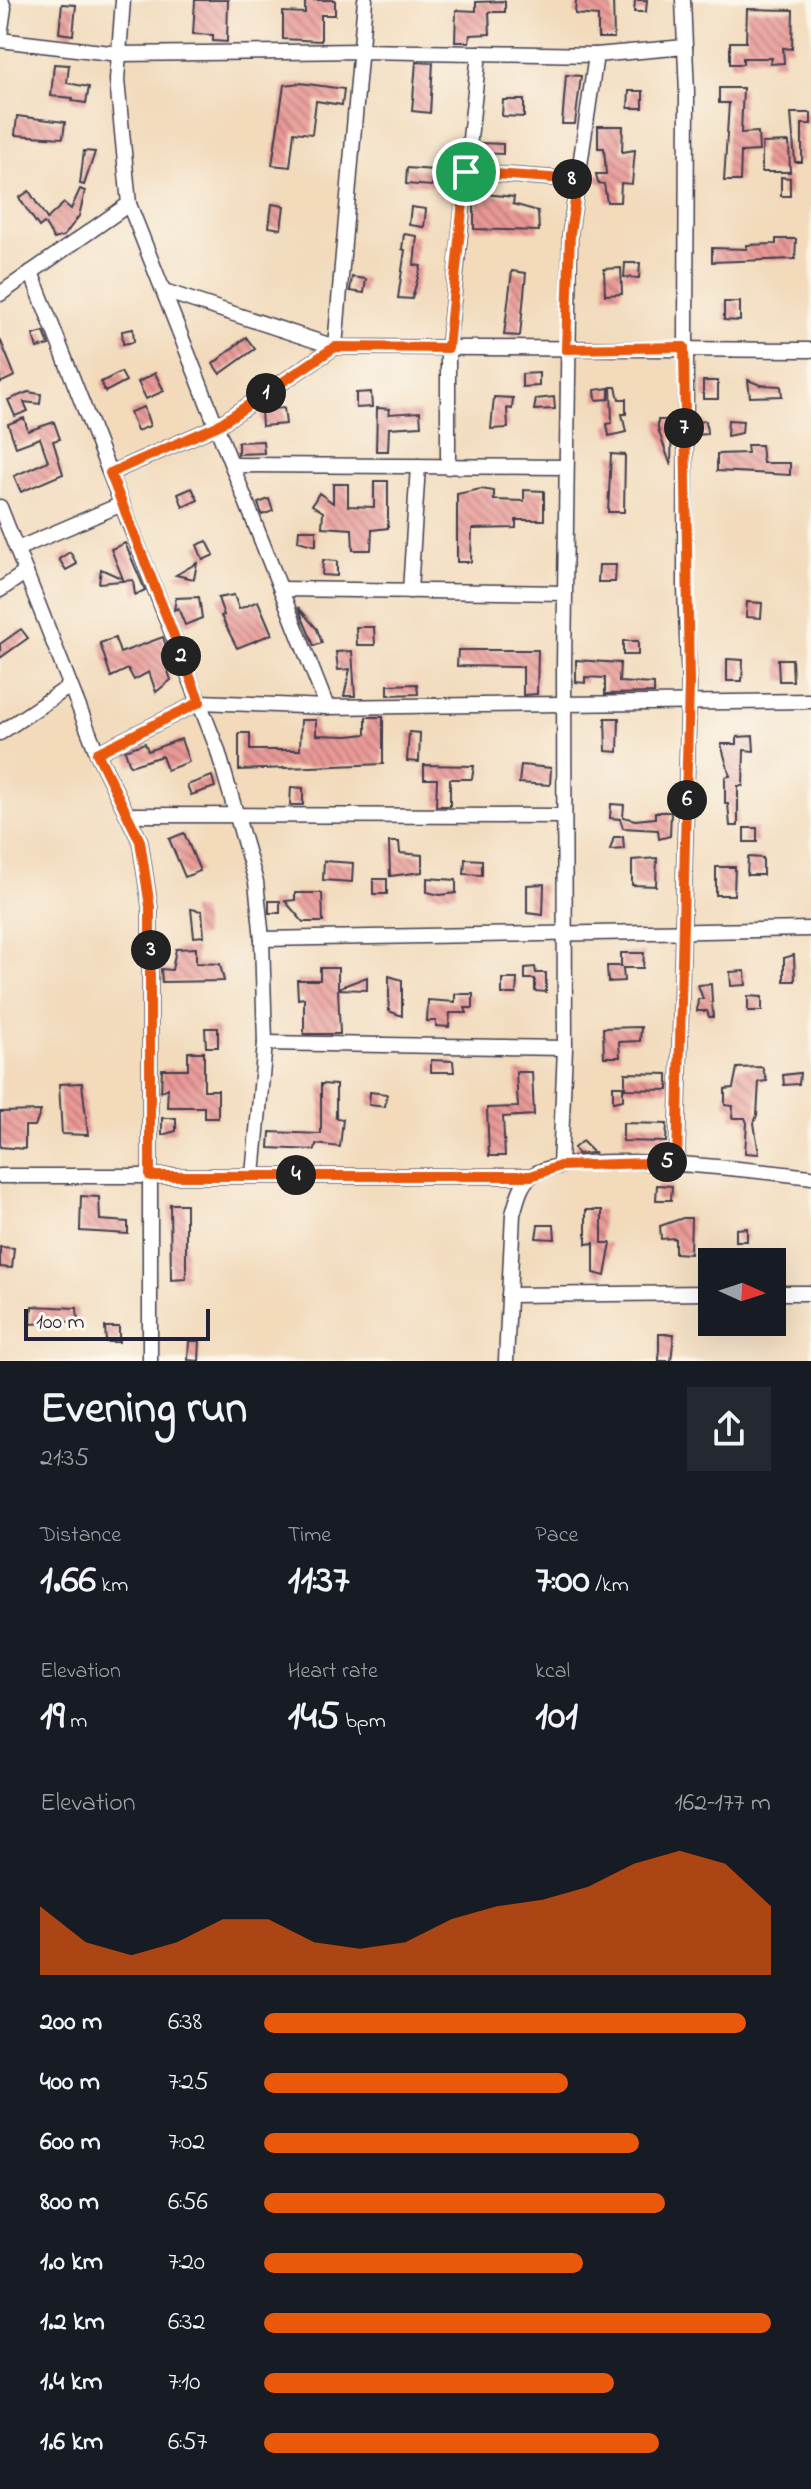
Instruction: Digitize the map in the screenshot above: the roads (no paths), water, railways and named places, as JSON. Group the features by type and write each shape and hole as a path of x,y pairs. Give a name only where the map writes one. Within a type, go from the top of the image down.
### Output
{"street":[{"path":"1,0 4,8 0,38 119,54 360,51 596,55 685,47"},
{"path":"123,0 117,80 129,204 327,707"},
{"path":"335,347 365,0"},
{"path":"677,1162 689,705 683,0"},
{"path":"448,467 448,348 479,53"},
{"path":"560,1166 565,1048 566,349 570,234 596,55"},
{"path":"466,172 578,180"},
{"path":"0,294 129,204"},
{"path":"31,272 200,702 256,882 262,939 265,1043 253,1175"},
{"path":"164,291 335,347 811,350"},
{"path":"110,473 217,426 335,347"},
{"path":"232,465 565,467"},
{"path":"410,591 418,466"},
{"path":"17,549 122,504"},
{"path":"0,507 97,753 140,841 150,907 150,1361"},
{"path":"0,590 26,572"},
{"path":"281,589 564,593"},
{"path":"0,733 70,686"},
{"path":"97,753 200,702 327,707 689,705 811,701"},
{"path":"129,815 564,816"},
{"path":"262,939 811,929"},
{"path":"265,1043 565,1048"},
{"path":"0,1176 531,1176 560,1166 677,1162 811,1177"},
{"path":"506,1361 513,1214 519,1192 531,1176"},
{"path":"509,1295 698,1293"},
{"path":"786,1293 811,1293"}]}
